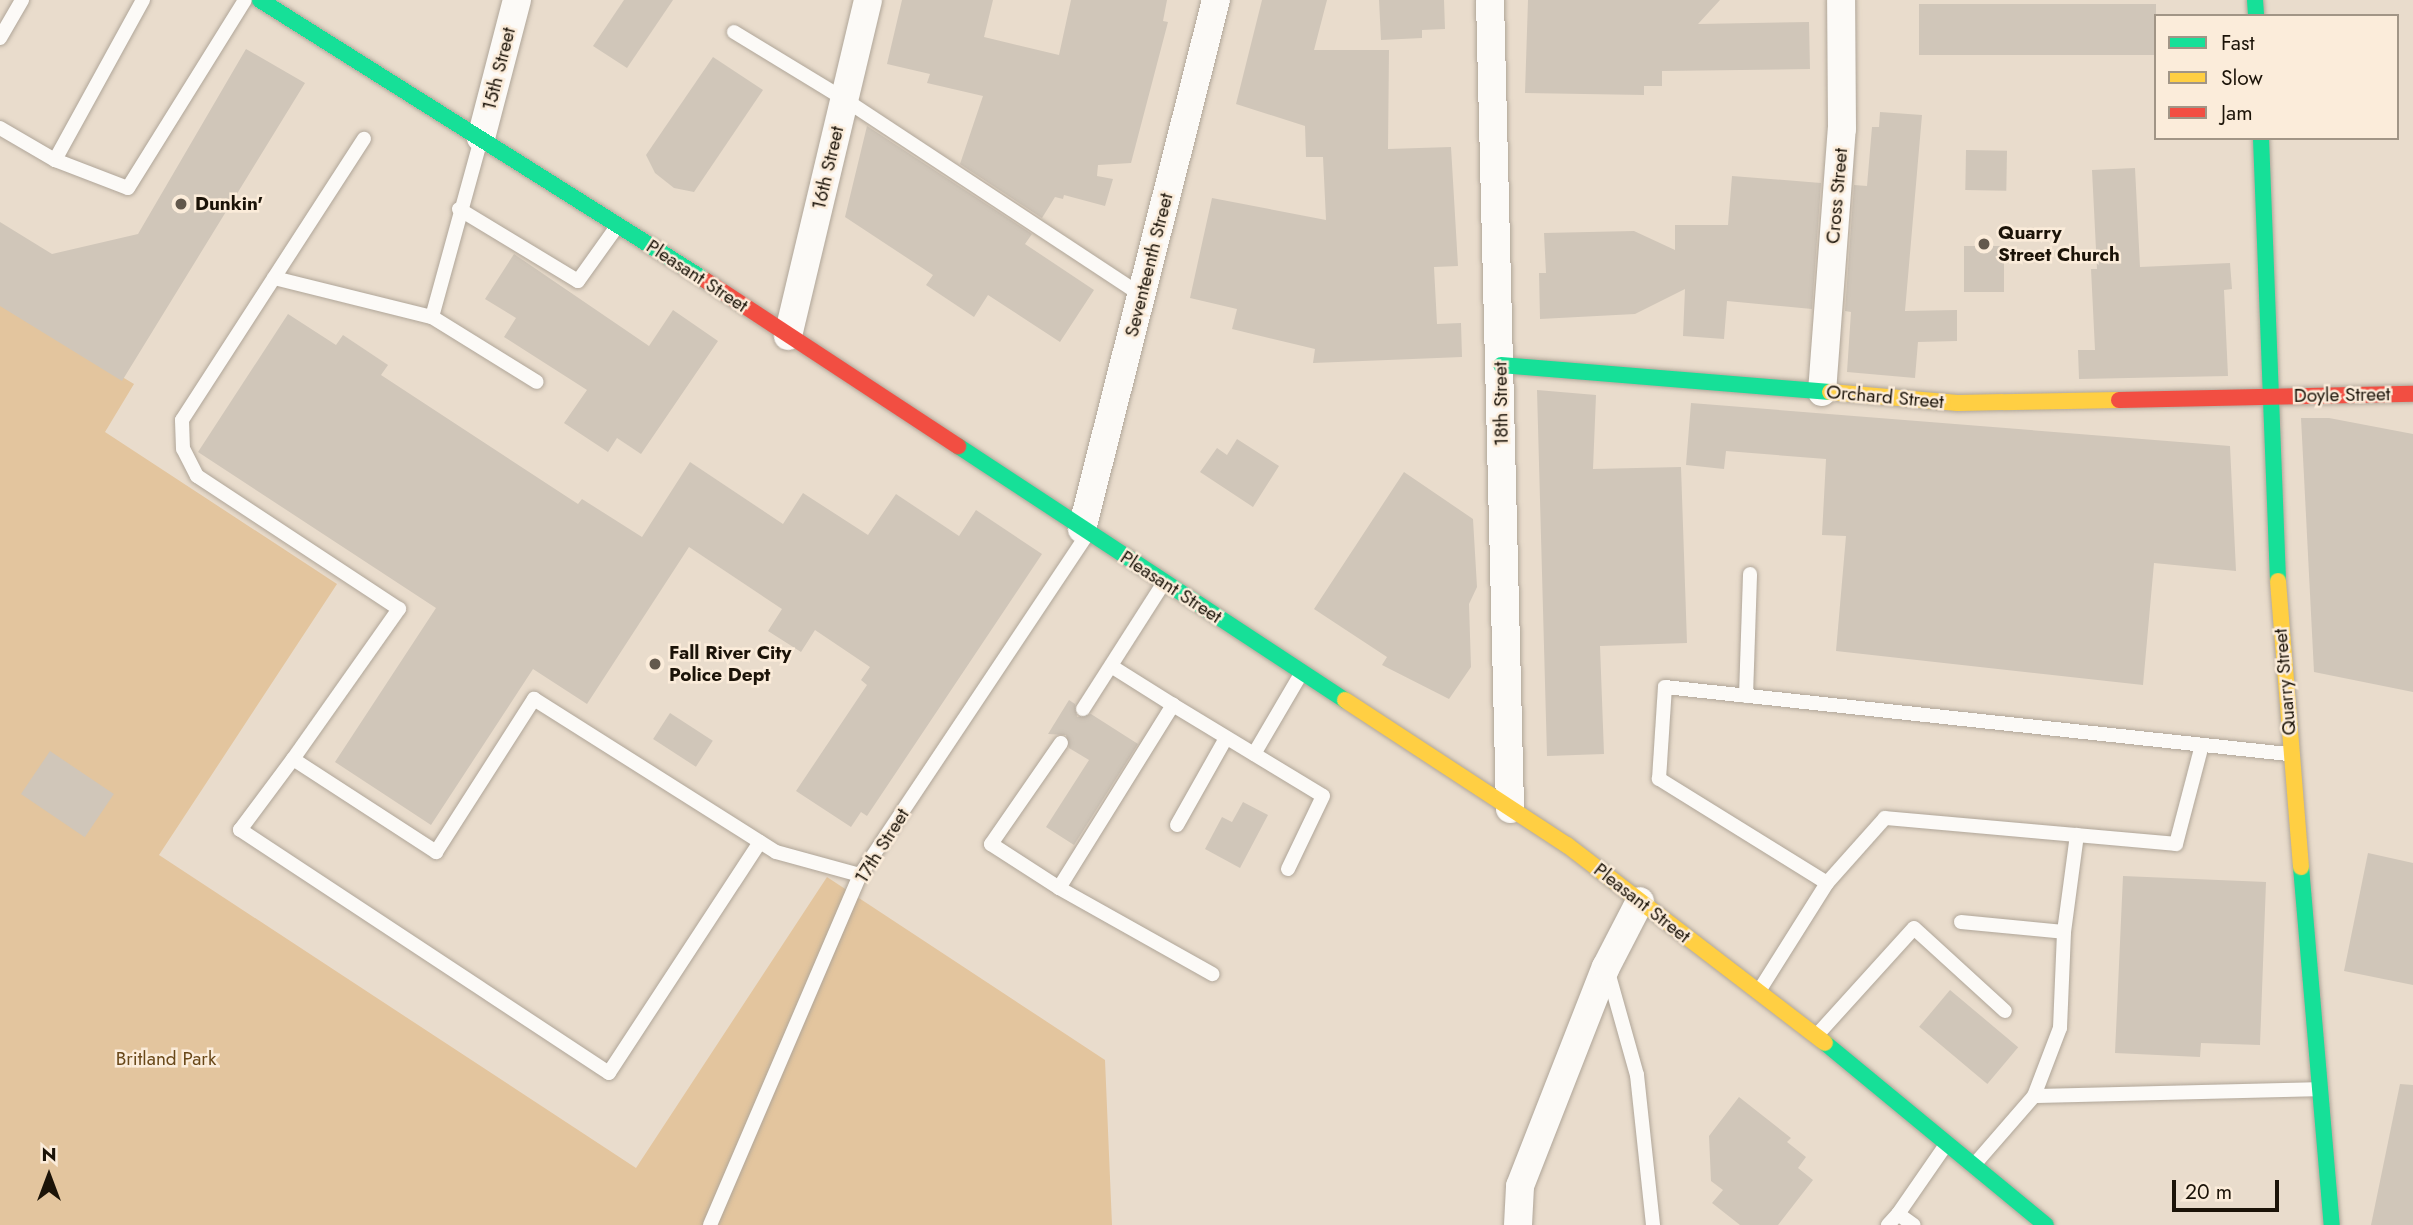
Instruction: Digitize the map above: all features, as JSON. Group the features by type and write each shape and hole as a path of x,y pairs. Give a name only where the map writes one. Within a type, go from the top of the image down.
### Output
{"main road":[{"name":"Pleasant Street","path":"260,0 619,224 1510,809 1640,901 1816,1037 2046,1225"},
{"name":"Quarry Street","path":"2261,140 2279,616 2332,1225"},
{"name":"Orchard Street","path":"1500,365 1958,403 2271,396"},
{"name":"Doyle Street","path":"2271,396 2413,394"}],"street":[{"name":"15th Street","path":"481,138 517,0"},
{"name":"16th Street","path":"788,336 868,0"},
{"name":"Seventeenth Street","path":"1085,531 1141,295 1216,0"},
{"name":"18th Street","path":"1490,0 1510,809"},
{"name":"Cross Street","path":"1822,392 1842,130 1841,0"},
{"path":"1518,1225 1520,1186 1606,967 1640,901"}],"lane":[{"path":"0,38 22,0"},
{"path":"55,160 143,0"},
{"path":"0,128 55,160 128,188 245,0"},
{"path":"734,32 844,99 1141,295"},
{"path":"432,317 459,209 481,138"},
{"path":"364,139 182,420 183,449 197,476 399,609 240,830 609,1073 760,842"},
{"path":"459,209 578,281 619,224"},
{"path":"274,278 432,317 537,382"},
{"name":"17th Street","path":"710,1225 860,875 1085,531"},
{"path":"1746,696 1751,574"},
{"path":"1083,709 1164,583"},
{"path":"1111,666 1323,796 1288,869"},
{"path":"1254,754 1302,673"},
{"path":"1827,883 1660,779 1665,687 2291,754"},
{"path":"293,759 436,852 534,699 776,852 860,875"},
{"path":"1059,888 1173,705"},
{"path":"1177,825 1226,738"},
{"path":"1061,743 991,844 1059,888 1212,974"},
{"path":"1759,993 1827,883 1885,818 2176,844 2203,745"},
{"path":"1973,1166 2034,1096 2060,1028 2063,932 2077,835"},
{"path":"1961,922 2063,932"},
{"path":"1816,1037 1914,928 2005,1011"},
{"path":"1606,967 1637,1075 1653,1225"},
{"path":"2034,1096 2320,1088"},
{"path":"1914,1225 1893,1219 1947,1144"}],"green space":[{"name":"Britland Park","path":"0,304 134,384 105,432 337,584 159,855 636,1168 827,877 1105,1060 1112,1225 0,1225"}],"building":[{"path":"624,0 673,0 627,68 593,46"},
{"path":"902,0 993,0 984,37 1059,55 1071,0 1167,0 1163,21 1168,22 1131,163 1098,165 1097,176 1113,179 1105,206 1064,195 1063,199 1055,197 1042,218 960,164 983,96 927,83 930,74 887,64"},
{"path":"1262,0 1327,0 1314,50 1389,50 1388,149 1451,147 1458,266 1434,267 1437,324 1461,323 1462,357 1313,363 1315,349 1232,329 1237,309 1190,298 1212,198 1326,220 1323,157 1306,157 1305,126 1236,104"},
{"path":"1379,0 1444,0 1445,29 1422,30 1422,38 1381,40"},
{"path":"1528,0 1720,0 1698,24 1809,22 1810,69 1662,71 1662,86 1644,86 1644,95 1525,93"},
{"path":"1919,4 2156,4 2154,55 1919,55"},
{"path":"246,49 305,83 122,381 0,306 0,222 52,254 138,234"},
{"path":"713,57 763,90 694,192 674,188 655,173 646,155"},
{"path":"1880,112 1922,115 1905,311 1957,310 1957,341 1918,342 1915,378 1847,372 1851,312 1845,311 1854,185 1867,186 1872,127 1879,127"},
{"path":"867,126 1032,234 1025,244 1094,290 1060,342 988,295 974,317 926,285 933,275 845,217"},
{"path":"1966,150 2007,151 2006,191 1965,190"},
{"path":"2135,168 2140,267 2230,263 2232,289 2224,290 2228,376 2079,379 2078,350 2095,350 2091,269 2097,269 2092,170"},
{"path":"1732,176 1821,183 1812,309 1727,301 1724,339 1683,336 1685,289 1635,314 1540,319 1539,273 1546,273 1544,233 1634,231 1675,250 1675,225 1728,225"},
{"path":"1964,246 2004,246 2004,292 1964,292"},
{"path":"514,254 649,346 673,310 718,341 641,454 617,438 608,452 564,423 587,390 504,337 516,318 485,299"},
{"path":"288,314 336,345 343,335 388,365 381,375 578,504 582,499 642,537 690,462 783,524 803,493 868,535 896,494 959,536 976,510 1042,554 867,816 861,812 851,827 796,791 867,685 861,680 870,667 815,630 801,652 768,631 782,609 689,547 587,704 533,669 431,825 335,762 436,608 198,452"},
{"path":"1537,390 1596,395 1593,469 1681,467 1687,643 1600,646 1604,754 1547,756"},
{"path":"1691,403 2230,446 2236,571 2154,563 2143,685 1836,651 1846,536 1822,535 1826,459 1726,451 1724,469 1686,465"},
{"path":"2301,418 2329,418 2413,434 2413,692 2314,672"},
{"path":"1237,439 1279,466 1253,507 1200,472 1217,448 1227,455"},
{"path":"1404,472 1473,519 1477,587 1469,604 1471,667 1449,699 1382,665 1387,657 1314,609"},
{"path":"1069,700 1075,704 1077,717 1091,714 1138,744 1074,845 1046,827 1089,760 1069,748 1066,735 1048,734"},
{"path":"670,713 713,741 696,767 653,739"},
{"path":"50,751 114,794 85,837 21,794"},
{"path":"1243,802 1268,815 1240,868 1205,849 1222,817 1232,822"},
{"path":"2368,853 2413,863 2413,985 2344,971"},
{"path":"2123,876 2266,882 2260,1045 2201,1043 2200,1057 2115,1053"},
{"path":"1950,990 2018,1047 1987,1084 1919,1027"},
{"path":"2400,1084 2413,1085 2413,1225 2371,1225"},
{"path":"1739,1097 1791,1138 1787,1142 1806,1157 1798,1168 1813,1180 1778,1225 1740,1225 1712,1203 1723,1190 1711,1181 1709,1136"}],"traffic: fast":[{"path":"260,0 705,280"},
{"path":"2255,0 2256,14"},
{"path":"2261,140 2278,581"},
{"path":"1501,365 1830,392"},
{"path":"958,446 1345,700"},
{"path":"2301,867 2332,1225"},
{"path":"1825,1043 2046,1225"}],"traffic: slow":[{"path":"1830,392 1958,403 2119,400"},
{"path":"2278,581 2301,867"},
{"path":"1345,700 1567,845 1825,1043"}],"traffic: jam":[{"path":"705,280 958,446"},
{"path":"2119,400 2413,394"}],"place":[{"name":"Dunkin'","path":"181,204"},
{"name":"Quarry Street Church","path":"1984,244"},
{"name":"Fall River City Police Dept","path":"655,664"}]}
